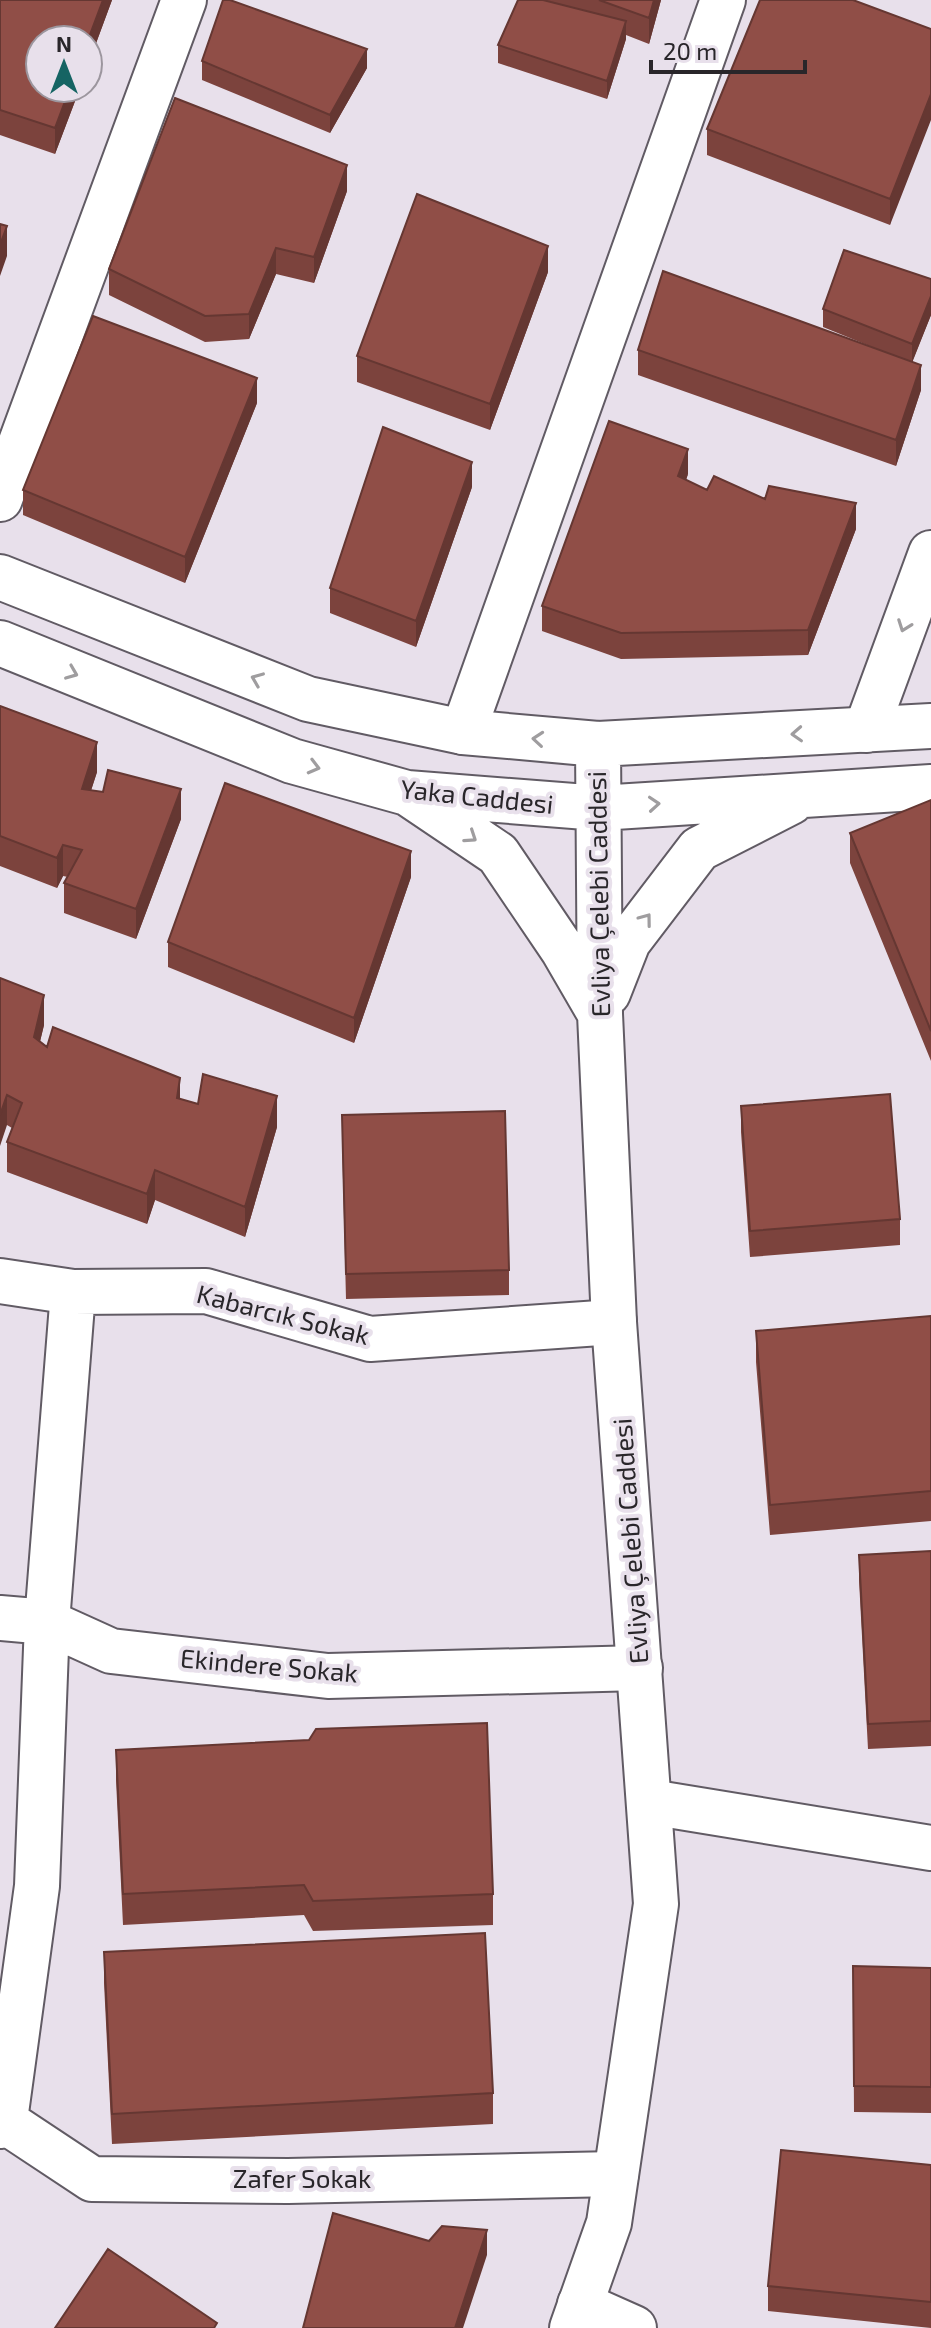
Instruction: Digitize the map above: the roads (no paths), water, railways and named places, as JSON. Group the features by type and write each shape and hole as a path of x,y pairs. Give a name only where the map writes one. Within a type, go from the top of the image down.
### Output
{"street":[{"path":"0,499 184,0"},
{"path":"463,732 723,0"},
{"path":"866,730 931,553"},
{"path":"0,577 308,699 463,732 598,744 931,726"},
{"name":"Yaka Caddesi","path":"0,643 292,761 407,793 599,808 931,787"},
{"name":"Evliya Çelebi Caddesi","path":"576,2316 609,2223 656,1904 614,1322 600,1014 598,744"},
{"path":"407,793 498,854 563,950 600,1014"},
{"path":"600,1014 628,942 699,849 808,794"},
{"name":"Kabarcık Sokak","path":"0,1281 73,1292 206,1291 370,1339 614,1322"},
{"path":"2,2122 37,1886 47,1622 73,1292"},
{"name":"Ekindere Sokak","path":"0,1618 47,1622 111,1651 328,1676 640,1668"},
{"path":"650,1802 931,1848"},
{"name":"Zafer Sokak","path":"2,2122 92,2179 288,2181 616,2174"},
{"path":"576,2316 634,2328"}]}
